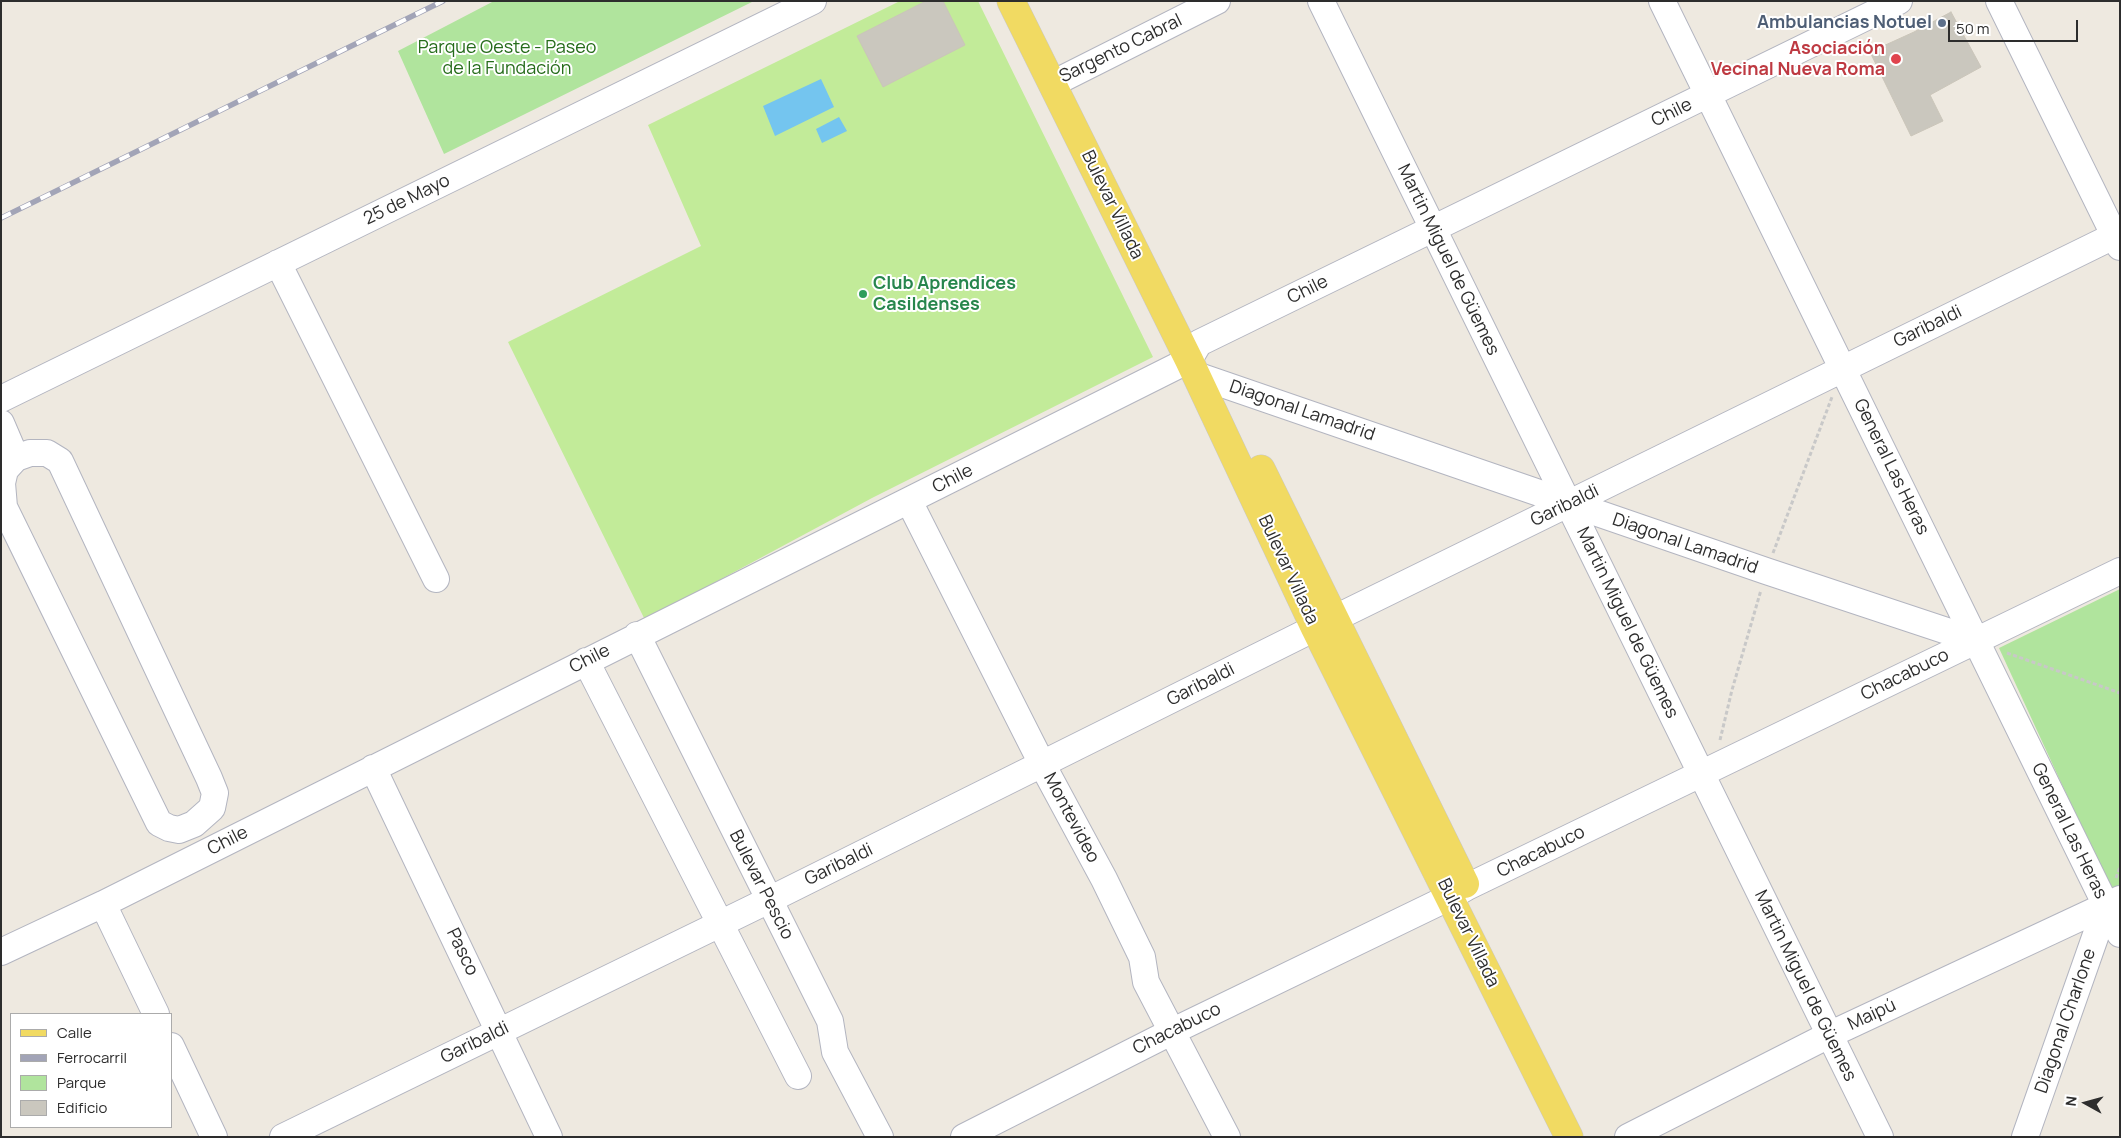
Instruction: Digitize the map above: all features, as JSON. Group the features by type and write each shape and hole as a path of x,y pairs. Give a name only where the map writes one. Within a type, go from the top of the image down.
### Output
{"main road":[{"name":"Bulevar Villada","path":"1011,1 1059,80 1458,892 1588,1137"},
{"name":"Bulevar Villada","path":"1031,1 1059,80"},
{"name":"Bulevar Villada","path":"1458,892 1568,1137"}],"street":[{"name":"25 de Mayo","path":"1,382 780,1"},
{"name":"25 de Mayo","path":"1,399 813,1"},
{"name":"Sargento Cabral","path":"1059,80 1217,1"},
{"name":"Martin Miguel de Güemes","path":"1321,1 1880,1137"},
{"name":"General Las Heras","path":"1662,1 1977,641 2113,895 2120,934"},
{"name":"Chile","path":"1,952 103,904 909,501 1200,365 1433,230 1899,1"},
{"path":"1999,1 2118,238"},
{"name":"Garibaldi","path":"283,1137 769,900 1325,623 1843,369 2118,238"},
{"path":"278,263 436,579"},
{"name":"Diagonal Lamadrid","path":"1200,365 1568,504 1977,641"},
{"path":"1,423 16,458"},
{"path":"30,453 47,453 60,461 215,793 212,808 194,824 179,830 159,823 4,507 2,483 5,470 16,458 30,453"},
{"name":"Montevideo","path":"909,501 1042,764 1104,879 1142,957 1146,982 1227,1137"},
{"name":"Chacabuco","path":"964,1137 1173,1031 2120,571"},
{"name":"Bulevar Pescio","path":"636,636 830,1021 835,1052 880,1137"},
{"path":"586,661 798,1076"},
{"name":"Pasco","path":"373,768 549,1137"},
{"name":"Maipú","path":"1628,1137 2113,895"},
{"name":"Diagonal Charlone","path":"2025,1137 2113,895"},
{"path":"103,904 156,1013"},
{"path":"172,1048 214,1137"}],"path":[{"path":"2007,653 2120,692"},
{"path":"2113,895 2120,867"}],"green space":[{"name":"Parque Oeste - Paseo de la Fundación","path":"494,1 754,1 444,154 398,51"},
{"name":"Club Aprendices Casildenses","path":"900,1 978,1 1153,357 872,498 645,620 508,342 701,246 648,125"},
{"path":"2120,589 2120,887 2111,891 1999,648"}],"water":[{"path":"821,79 834,107 775,136 763,106"},
{"path":"839,117 847,131 822,143 816,129"}],"building":[{"path":"926,1 943,1 965,45 883,87 857,36"},
{"path":"1951,12 1981,67 1930,95 1943,121 1911,136 1870,52 1914,32"}],"railway":[{"path":"1,218 443,1"}],"place":[{"name":"Ambulancias Notuel","path":"1942,23"},
{"name":"Asociación Vecinal Nueva Roma","path":"1896,59"},
{"name":"Club Aprendices Casildenses","path":"863,294"}]}
